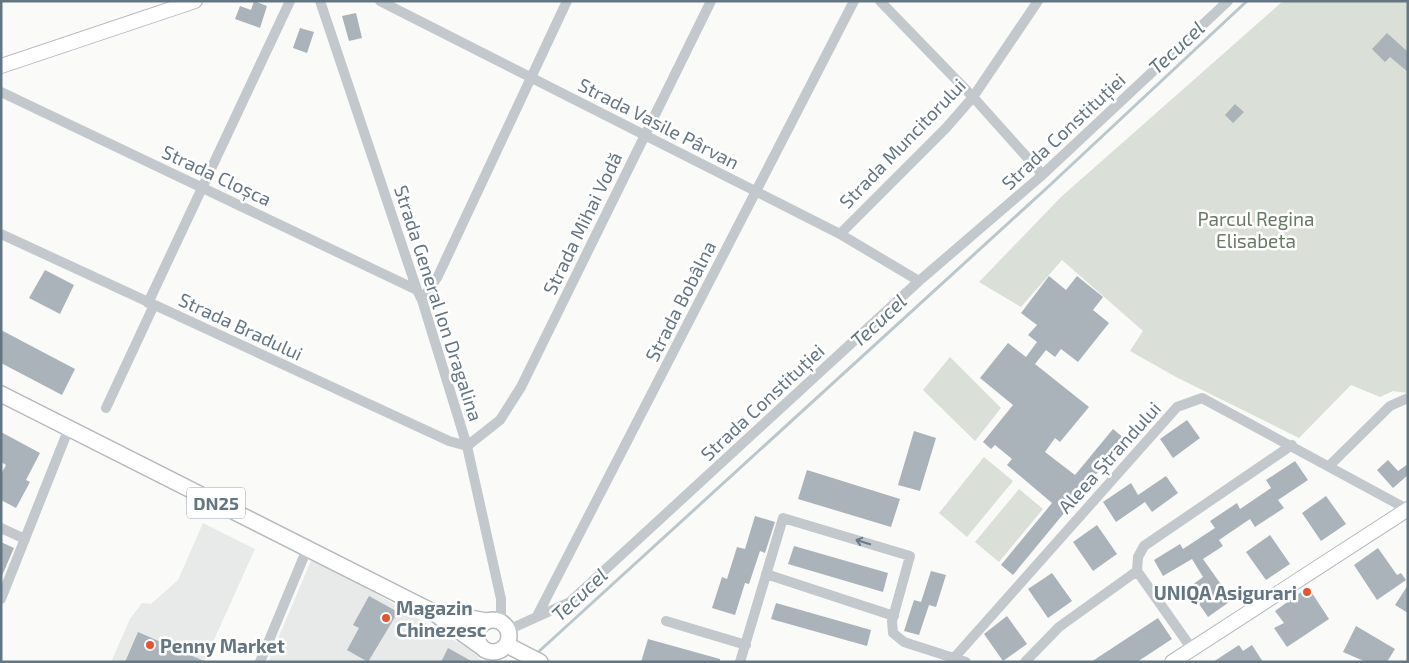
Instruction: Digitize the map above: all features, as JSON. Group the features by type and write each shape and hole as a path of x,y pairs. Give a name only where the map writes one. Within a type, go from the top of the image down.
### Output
{"main road":[{"path":"1,66 195,1"},
{"name":"DN25","path":"1,394 430,611 480,646"},
{"path":"1172,662 1408,509"},
{"name":"DN25","path":"430,611 499,624"},
{"path":"499,624 510,638 507,645 494,653 486,651 477,640 477,632 481,625 499,624"},
{"path":"507,645 540,662"}],"street":[{"path":"106,408 202,188 290,1"},
{"name":"Strada General Ion Dragalina","path":"320,1 417,290 422,300 467,446 502,599 499,624"},
{"name":"Strada Vasile Pârvan","path":"380,1 840,234 919,281"},
{"path":"422,300 438,276 567,1"},
{"name":"Strada Mihai Vodă","path":"467,446 500,420 517,393 711,1"},
{"name":"Strada Bobâlna","path":"537,616 618,463 755,190 854,1"},
{"path":"880,1 973,97 1042,174"},
{"name":"Strada Muncitorului","path":"840,234 946,128 973,97 1038,1"},
{"name":"Strada Constituției","path":"499,624 555,611 570,602 919,281 1042,174 1228,1"},
{"name":"Strada Cloșca","path":"1,92 417,290"},
{"name":"Strada Bradului","path":"1,234 449,441 467,446"},
{"name":"Aleea Ștrandului","path":"954,658 1177,407 1202,398 1408,509"},
{"path":"1329,466 1390,406 1408,398"},
{"path":"1,599 69,428"},
{"path":"1192,649 1137,571 1138,557 1144,546 1292,445"},
{"path":"740,662 783,518 910,556 891,626 897,638 917,647 966,662"},
{"path":"1,528 25,539"},
{"path":"260,662 307,549"},
{"path":"1025,662 1060,627 1137,571"},
{"path":"766,574 894,616"},
{"path":"666,621 746,645"}],"shaded area":[{"path":"203,523 255,549 204,662 111,662 130,619 142,603 151,604 178,580"},
{"path":"313,556 471,650 483,662 268,662"}],"green space":[{"name":"Parcul Regina Elisabeta","path":"1283,1 1408,1 1408,393 1393,391 1380,397 1351,385 1299,438 1176,377 1130,351 1143,331 1062,260 1021,307 979,282 1061,197"},
{"path":"950,357 1001,408 975,441 923,390"},
{"path":"984,457 1013,481 967,537 939,513"},
{"path":"1019,489 1043,509 999,562 975,542"}],"building":[{"path":"254,1 267,6 260,28 235,19 240,6 251,10"},
{"path":"356,13 362,38 349,41 342,16"},
{"path":"300,28 314,32 307,53 293,48"},
{"path":"1387,33 1408,52 1408,72 1390,57 1385,62 1372,49"},
{"path":"1235,104 1244,112 1233,123 1225,115"},
{"path":"45,270 74,285 60,314 29,298"},
{"path":"1049,276 1066,290 1077,276 1103,297 1093,310 1109,323 1078,362 1061,349 1055,357 1046,350 1035,364 1089,407 1060,442 1055,438 1045,452 1075,475 1113,429 1125,439 1013,575 1001,565 1052,503 1007,465 1012,459 995,445 991,449 983,442 1013,405 980,378 1008,343 1026,357 1037,342 1028,335 1037,325 1021,313"},
{"path":"1,330 75,369 62,395 1,363"},
{"path":"1187,420 1200,438 1173,458 1160,439"},
{"path":"914,431 936,438 920,491 898,485"},
{"path":"1,432 40,453 26,480 30,482 16,508 1,500 1,474 6,465 1,462"},
{"path":"1388,460 1398,471 1408,464 1408,475 1393,488 1377,470"},
{"path":"1295,461 1308,480 1278,500 1284,508 1255,527 1250,519 1219,540 1223,546 1203,559 1232,600 1208,617 1188,588 1203,577 1192,559 1163,576 1154,560 1180,544 1183,549 1215,528 1210,521 1237,503 1240,509 1271,488 1266,480"},
{"path":"807,470 900,499 891,527 798,499"},
{"path":"1166,476 1178,493 1152,512 1145,502 1116,522 1103,502 1131,483 1138,495"},
{"path":"1326,496 1346,524 1321,541 1302,513"},
{"path":"755,516 775,522 765,553 760,551 749,584 745,583 735,615 712,608 722,577 727,579 737,547 745,549"},
{"path":"1097,525 1117,554 1093,571 1073,542"},
{"path":"1270,535 1290,564 1266,580 1246,552"},
{"path":"1,542 14,548 1,578"},
{"path":"794,546 888,573 883,592 788,564"},
{"path":"1378,548 1397,575 1401,573 1406,580 1377,600 1354,565"},
{"path":"931,571 946,575 936,607 929,605 919,635 904,631 914,600 921,602"},
{"path":"1052,573 1072,601 1048,618 1028,589"},
{"path":"1408,585 1408,613 1395,605"},
{"path":"1308,587 1329,619 1287,647 1274,628 1284,623 1275,611"},
{"path":"369,596 398,612 368,662 347,650 359,628 353,625"},
{"path":"776,603 871,630 867,646 771,619"},
{"path":"1007,616 1027,644 1003,661 984,634"},
{"path":"1158,618 1172,639 1137,662 1091,662"},
{"path":"1356,626 1395,649 1387,662 1366,662 1343,652"},
{"name":"Penny Market","path":"138,632 206,662 125,662"},
{"path":"648,639 720,659 720,662 641,662"},
{"path":"1239,645 1243,651 1252,645 1263,662 1213,662"},
{"path":"448,648 473,662 441,662"}],"waterway":[{"name":"Tecucel","path":"535,655 1049,186 1247,1"}],"place":[{"name":"UNIQA Asigurari","path":"1307,592"},
{"name":"Magazin Chinezesc","path":"386,618"},
{"name":"Penny Market","path":"150,645"}]}
